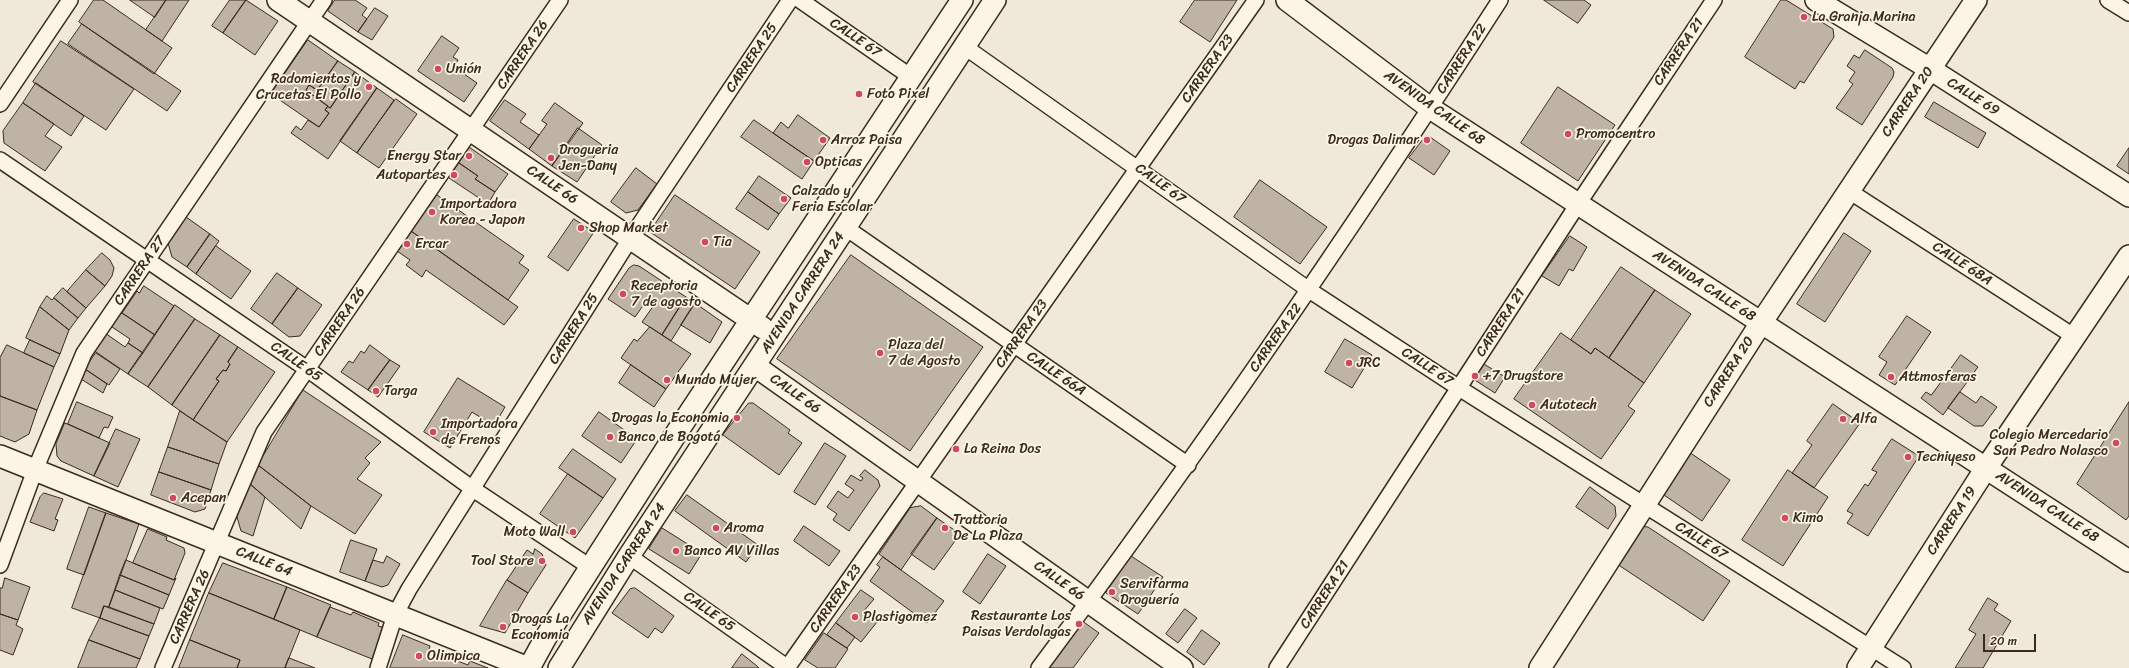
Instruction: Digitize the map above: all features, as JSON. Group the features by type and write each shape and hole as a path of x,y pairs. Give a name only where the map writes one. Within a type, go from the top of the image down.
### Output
{"main road":[{"name":"CALLE 66","path":"278,0 752,320 755,366 1182,668"},
{"name":"AVENIDA CARRERA 24","path":"528,668 590,567 962,0"},
{"name":"AVENIDA CARRERA 24","path":"559,668 629,556 995,0"},
{"name":"AVENIDA CALLE 68","path":"1287,0 1430,108 2129,561"},
{"name":"CALLE 69","path":"1816,0 1930,69 2129,196"},
{"name":"CARRERA 20","path":"1540,668 1761,322 1976,0"},
{"name":"CARRERA 19","path":"1858,668 1986,468 2129,256"},
{"path":"752,320 774,336"},
{"name":"CALLE 64","path":"0,456 528,668"}],"street":[{"path":"0,104 70,0"},
{"name":"CARRERA 27","path":"0,565 35,470 84,353 324,0"},
{"name":"CARRERA 26","path":"163,668 218,543 264,432 560,0"},
{"name":"CARRERA 25","path":"378,668 396,615 409,589 630,239 790,0"},
{"name":"CALLE 67","path":"800,0 911,77"},
{"name":"CARRERA 23","path":"788,668 1256,0"},
{"name":"CARRERA 22","path":"1039,668 1089,602 1188,465 1309,290 1500,0"},
{"name":"CARRERA 21","path":"1278,668 1578,204 1714,0"},
{"path":"2108,0 2129,13"},
{"name":"CALLE 67","path":"965,47 1309,290 1459,388 1903,668"},
{"name":"CALLE 65","path":"0,160 307,369 473,489 590,567"},
{"name":"CALLE 68A","path":"1849,191 2075,337"},
{"name":"CALLE 66A","path":"846,228 1188,465"},
{"name":"CALLE 65","path":"629,556 788,668"}],"building":[{"path":"94,0 103,0 172,48 154,74 79,22"},
{"path":"130,0 166,0 155,17"},
{"path":"166,0 189,0 162,41 146,30"},
{"path":"230,0 246,0 223,33 212,26"},
{"path":"246,0 278,21 255,55 223,33"},
{"path":"335,0 355,0 367,8 362,15 367,19 358,32 328,11"},
{"path":"1195,0 1237,0 1210,42 1180,22"},
{"path":"1544,0 1584,0 1591,5 1578,23"},
{"path":"1781,0 1786,0 1833,29 1834,37 1804,83 1800,81 1795,89 1745,57"},
{"path":"375,8 388,16 372,40 358,32"},
{"path":"82,24 181,91 167,111 68,44"},
{"name":"Unión","path":"442,36 459,48 453,57 458,60 454,67 477,83 464,102 418,71"},
{"path":"308,40 338,61 317,90 309,85 306,90 328,106 325,110 329,113 319,127 271,94"},
{"path":"61,41 134,89 106,130 33,82"},
{"path":"1865,50 1892,68 1894,72 1893,77 1862,125 1836,108 1853,84 1849,81 1855,72 1847,66 1854,55 1859,58"},
{"path":"338,61 355,72 330,108 306,90 309,85 317,90"},
{"path":"355,72 377,88 328,159 291,133 296,126 301,130 308,120 319,127 329,113 325,110 328,106 330,108"},
{"path":"36,83 84,116 71,136 23,103"},
{"name":"Promocentro","path":"1558,87 1615,125 1578,181 1521,143"},
{"path":"377,88 394,100 357,153 340,141"},
{"path":"396,99 417,114 379,168 357,153"},
{"path":"505,100 526,114 520,122 539,135 529,149 490,121"},
{"path":"1934,102 1986,133 1978,148 1925,117"},
{"path":"23,103 54,124 45,136 62,147 45,171 4,143 3,131"},
{"path":"555,103 583,123 552,166 529,149 547,124 542,121"},
{"path":"798,115 830,138 814,161 773,133 781,122 788,128"},
{"path":"754,120 814,161 802,179 741,137"},
{"path":"578,128 602,145 577,182 552,166"},
{"path":"1426,136 1430,137 1450,151 1434,175 1409,158"},
{"path":"469,147 508,174 495,192 475,179 478,176 459,163"},
{"path":"2129,148 2129,174 2117,166"},
{"path":"459,163 478,176 475,179 495,192 488,204 449,178"},
{"path":"636,168 657,184 638,210 626,213 611,202"},
{"path":"759,176 791,198 779,214 748,192"},
{"path":"1260,180 1327,227 1300,264 1234,217"},
{"path":"748,192 779,214 768,230 736,209"},
{"path":"437,195 524,256 519,263 529,270 508,300 411,231"},
{"name":"Tia","path":"675,195 760,252 735,289 650,232"},
{"path":"186,217 210,234 187,267 172,257 168,243"},
{"path":"574,219 594,232 568,271 548,257"},
{"path":"411,231 518,307 504,325 426,270 422,277 406,265 410,260 397,251"},
{"path":"1844,233 1871,251 1825,322 1797,304"},
{"path":"210,234 219,241 196,274 187,267"},
{"path":"1570,236 1587,247 1573,271 1569,269 1559,286 1542,276"},
{"path":"216,246 251,271 231,299 196,274"},
{"path":"102,253 110,260 114,268 112,276 105,286 86,270"},
{"name":"Plaza del 7 de Agosto","path":"851,255 983,347 910,451 777,359"},
{"path":"634,265 639,266 686,297 662,335 642,322 654,305 647,300 635,317 608,299 629,268"},
{"path":"1621,267 1655,290 1609,358 1595,348 1591,354 1571,340"},
{"path":"86,270 105,286 86,308 67,292"},
{"path":"277,273 298,288 272,324 251,309"},
{"path":"144,286 174,306 155,335 122,313 137,291 139,293"},
{"path":"63,288 86,308 78,318 54,298"},
{"path":"298,288 322,305 300,336 289,337 272,324"},
{"path":"1655,290 1691,314 1644,383 1609,358"},
{"path":"47,296 52,300 54,298 78,318 69,330 40,307"},
{"path":"686,297 695,303 671,341 662,335"},
{"path":"695,303 722,322 710,343 681,325"},
{"path":"175,305 195,319 148,387 128,374"},
{"path":"40,307 69,330 60,354 26,338"},
{"path":"119,311 155,335 143,353 128,343 130,339 109,325"},
{"path":"1907,316 1931,332 1895,385 1879,375 1887,362 1879,357"},
{"path":"195,319 220,335 172,405 148,387"},
{"path":"650,327 691,354 666,389 621,358 634,339 637,341"},
{"path":"105,333 125,347 128,343 143,353 128,374 93,350"},
{"path":"1561,333 1591,354 1595,348 1644,383 1628,406 1635,411 1601,459 1514,399"},
{"path":"220,335 238,347 228,362 230,364 226,371 223,370 216,379 219,381 193,420 172,405"},
{"name":"JRC","path":"1345,339 1372,355 1352,388 1325,372"},
{"path":"30,340 60,354 54,367 24,353"},
{"path":"7,345 54,367 37,410 0,396 0,358"},
{"path":"370,345 390,360 368,390 341,372 349,361 353,363 361,351 364,353"},
{"path":"238,347 275,372 227,442 193,420 219,381 216,379 223,370 226,371 230,364 228,362"},
{"path":"96,353 120,369 109,385 85,369"},
{"path":"1961,355 1978,367 1943,415 1921,398 1926,392 1931,395"},
{"path":"390,360 400,366 378,397 368,390"},
{"path":"1479,361 1505,377 1495,393 1470,377"},
{"path":"631,365 666,389 654,407 619,383"},
{"path":"85,369 107,384 103,393 81,379"},
{"path":"458,378 505,407 494,426 472,412 450,448 424,432"},
{"path":"303,390 381,442 365,458 370,463 357,479 382,495 355,534 311,506 258,465"},
{"path":"1960,392 1976,403 1981,396 1997,407 1983,426 1974,426 1948,408"},
{"path":"0,396 37,410 29,434 15,442 0,436"},
{"path":"77,402 113,417 108,428 104,427 99,438 68,424"},
{"name":"Colegio Mercedario San Pedro Nolasco","path":"2129,402 2129,516 2126,520 2077,484"},
{"path":"749,403 753,403 790,430 788,433 802,443 779,475 723,435"},
{"path":"1833,404 1860,423 1814,488 1792,473 1812,445 1807,441"},
{"path":"180,411 227,442 219,464 168,447"},
{"name":"Banco de Bogotá","path":"599,412 637,439 621,463 582,436"},
{"path":"65,423 110,443 94,476 61,461 57,456 56,444"},
{"path":"116,429 140,439 118,487 94,476"},
{"path":"1892,439 1919,456 1868,536 1847,523 1853,514 1847,511 1865,484 1868,486 1877,472 1872,470"},
{"path":"825,443 846,456 815,505 794,492"},
{"path":"168,447 219,464 211,490 159,472"},
{"path":"573,449 616,479 603,498 559,468"},
{"path":"1689,452 1730,480 1702,521 1661,493"},
{"path":"258,465 311,506 301,529 249,483"},
{"path":"865,470 878,480 880,486 849,531 833,520 837,514 827,507 838,491 848,498 854,490 845,484 851,475 861,481 863,478 860,476"},
{"name":"Kimo","path":"1788,470 1828,497 1783,566 1742,540"},
{"path":"159,472 211,490 205,509 195,512 151,495"},
{"path":"568,474 603,498 575,538 540,514"},
{"path":"249,483 265,497 253,536 241,531 237,517"},
{"path":"1590,487 1615,506 1616,516 1608,529 1576,507"},
{"path":"44,493 63,499 55,519 58,520 54,531 30,522 40,497"},
{"name":"Aroma","path":"687,495 758,545 746,562 675,511"},
{"path":"921,506 937,518 901,570 879,554 910,508"},
{"path":"89,507 106,513 84,575 67,569"},
{"path":"106,513 139,524 109,607 104,606 100,618 72,608"},
{"path":"937,518 960,534 934,570 911,554"},
{"path":"804,526 840,551 829,566 794,541"},
{"path":"1640,526 1648,527 1730,581 1703,621 1614,562"},
{"name":"Banco AV Villas","path":"662,528 702,553 689,574 649,549"},
{"path":"148,529 167,537 166,540 184,548 185,553 174,580 133,563"},
{"path":"351,540 377,549 365,581 340,572"},
{"path":"535,549 542,554 546,565 528,593 507,580 527,550 533,554"},
{"path":"988,554 1006,566 980,604 963,592"},
{"path":"387,556 400,564 388,585 382,587 365,581 373,560 383,563"},
{"path":"1131,556 1163,577 1138,614 1106,593"},
{"path":"883,557 944,601 927,623 870,581 880,567 877,565"},
{"path":"126,560 174,580 176,578 169,595 120,575"},
{"path":"223,563 287,587 274,619 209,593"},
{"path":"120,575 169,595 163,609 115,590"},
{"path":"5,578 30,587 18,620 0,614 0,588 2,588"},
{"path":"507,580 528,593 505,633 480,626"},
{"path":"287,587 331,605 317,637 274,619"},
{"path":"635,588 674,616 662,633 655,628 648,638 612,613 630,589"},
{"path":"115,590 160,608 154,624 109,607"},
{"name":"Plastigomez","path":"861,590 874,599 863,612 877,622 861,642 836,623"},
{"path":"209,593 300,630 285,668 237,668 240,660 190,640"},
{"path":"1988,598 1998,604 1994,610 2011,621 1983,668 1955,668 1976,634 1969,630"},
{"path":"104,606 154,624 149,636 100,618"},
{"path":"330,607 351,615 353,612 379,623 378,626 382,627 383,631 372,659 317,637"},
{"path":"1185,609 1197,618 1178,643 1166,634"},
{"path":"0,614 18,620 16,625 23,629 13,655 0,650"},
{"path":"100,618 149,636 140,659 89,640"},
{"path":"1078,618 1099,633 1073,668 1042,668"},
{"path":"836,623 855,637 847,648 827,635"},
{"path":"1202,630 1220,643 1204,665 1187,652"},
{"path":"824,633 848,649 835,668 818,668 805,660"},
{"name":"Olimpica","path":"403,635 430,646 429,650 468,665 470,661 488,668 390,668"},
{"path":"89,640 140,659 136,668 78,668"},
{"path":"190,640 240,660 237,668 179,668"},
{"path":"742,654 757,666 759,668 732,668"},
{"path":"289,658 315,668 285,668"}],"place":[{"name":"La Granja Marina","path":"1804,17"},
{"name":"Unión","path":"438,69"},
{"name":"Radomientos y Crucetas El Pollo","path":"369,87"},
{"name":"Foto Pixel","path":"859,94"},
{"name":"Promocentro","path":"1568,134"},
{"name":"Arroz Paisa","path":"823,140"},
{"name":"Drogas Dalimar","path":"1427,140"},
{"name":"Energy Star","path":"469,156"},
{"name":"Drogueria Jen-Dany","path":"551,158"},
{"name":"Opticas","path":"807,162"},
{"name":"Autopartes","path":"454,175"},
{"name":"Calzado y Feria Escolar","path":"784,199"},
{"name":"Importadora Korea - Japon","path":"432,212"},
{"name":"Shop Market","path":"581,228"},
{"name":"Tia","path":"705,242"},
{"name":"Ercar","path":"407,244"},
{"name":"Receptoria 7 de agosto","path":"623,294"},
{"name":"Plaza del 7 de Agosto","path":"880,353"},
{"name":"JRC","path":"1349,363"},
{"name":"+7 Drugstore","path":"1475,376"},
{"name":"Attmosferas","path":"1891,377"},
{"name":"Mundo Mujer","path":"667,380"},
{"name":"Targa","path":"376,391"},
{"name":"Autotech","path":"1532,405"},
{"name":"Drogas la Economia","path":"737,418"},
{"name":"Alfa","path":"1843,419"},
{"name":"Importadora de Frenos","path":"433,432"},
{"name":"Banco de Bogotá","path":"610,437"},
{"name":"Colegio Mercedario San Pedro Nolasco","path":"2116,443"},
{"name":"La Reina Dos","path":"956,449"},
{"name":"Tecniyeso","path":"1908,457"},
{"name":"Acepan","path":"173,498"},
{"name":"Kimo","path":"1785,518"},
{"name":"Aroma","path":"716,528"},
{"name":"Trattoria De La Plaza","path":"945,528"},
{"name":"Moto Wall","path":"573,532"},
{"name":"Banco AV Villas","path":"676,551"},
{"name":"Tool Store","path":"542,561"},
{"name":"Servifarma Droguería","path":"1112,592"},
{"name":"Plastigomez","path":"855,617"},
{"name":"Restaurante Los Paisas Verdolagas","path":"1079,624"},
{"name":"Drogas La Economia","path":"503,627"},
{"name":"Olimpica","path":"419,656"}]}
